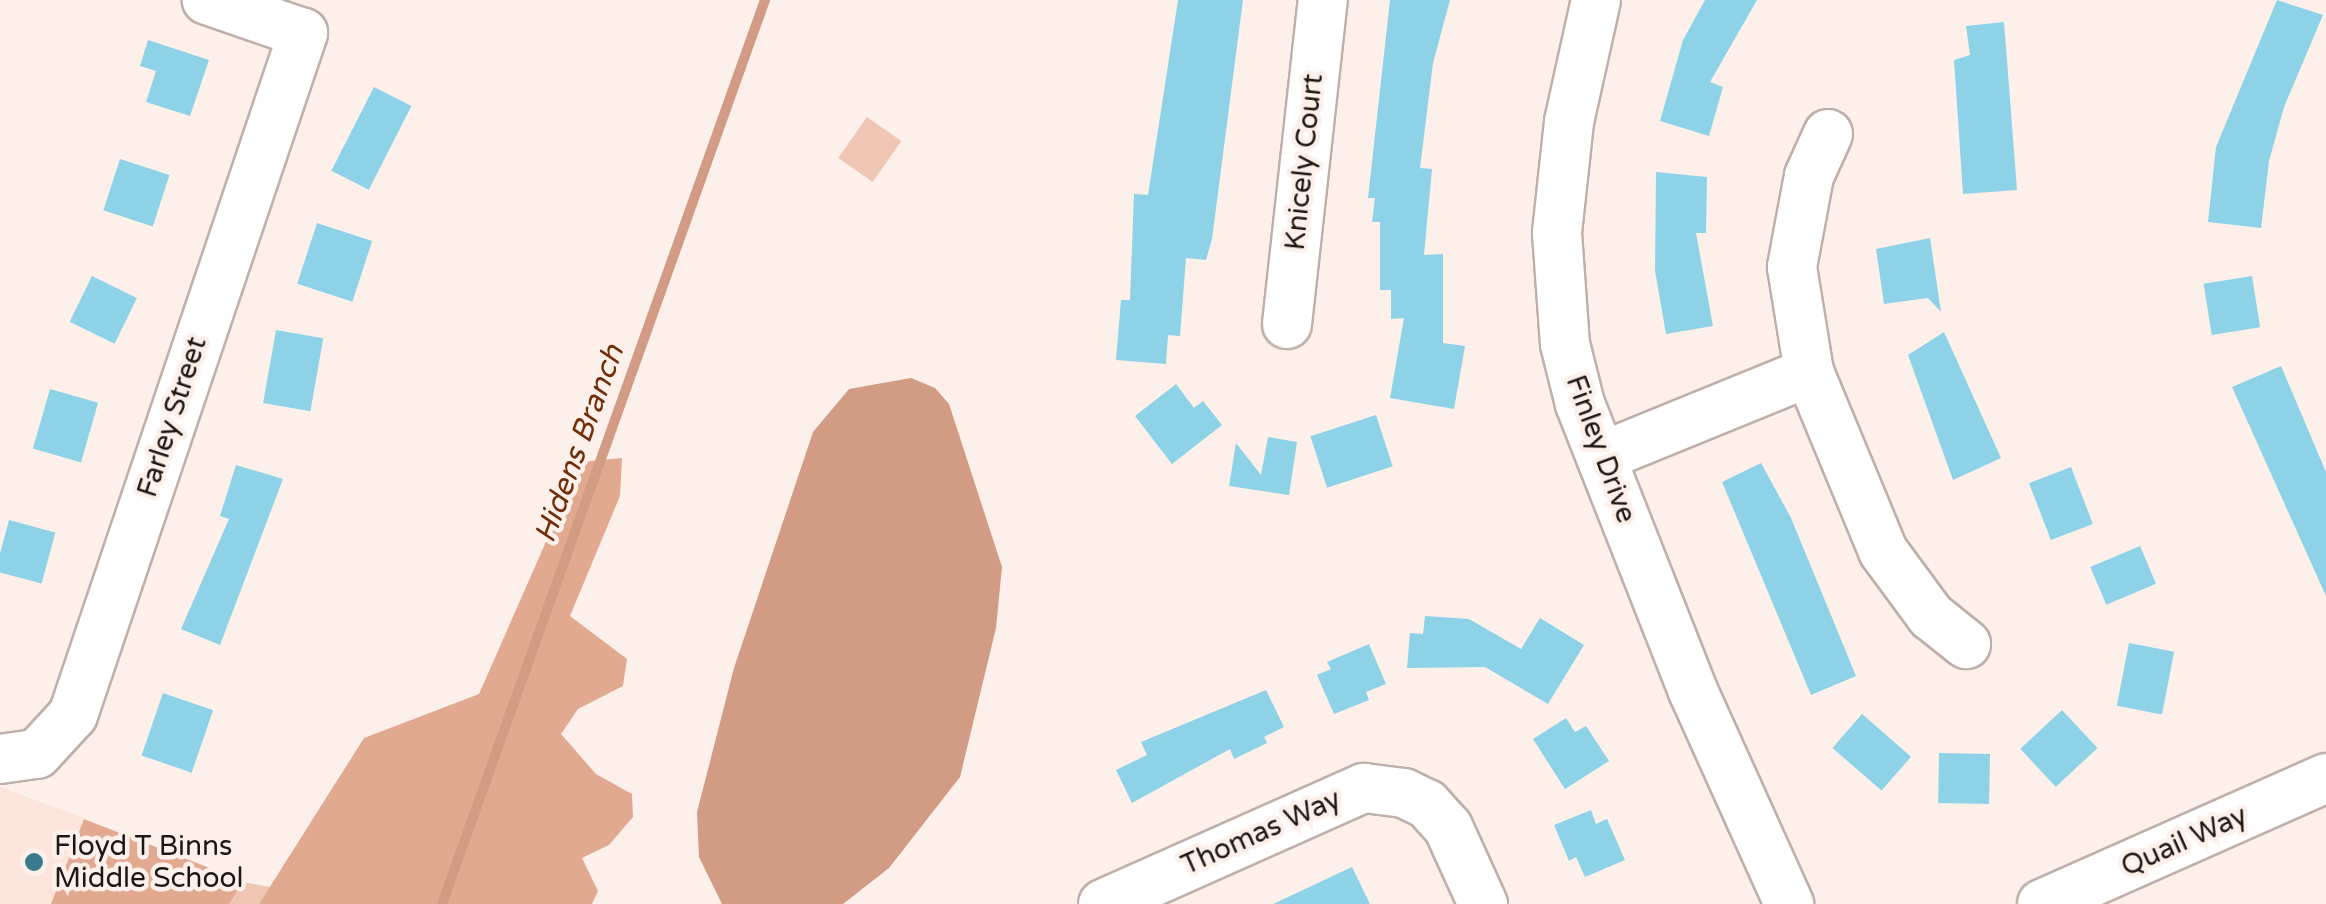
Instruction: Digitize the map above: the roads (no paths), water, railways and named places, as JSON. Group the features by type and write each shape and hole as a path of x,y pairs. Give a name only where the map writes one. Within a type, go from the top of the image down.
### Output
{"street":[{"name":"Farley Street","path":"0,759 37,754 74,715 304,33 206,0"},
{"name":"Knicely Court","path":"1287,324 1323,0"},
{"name":"Finley Drive","path":"1596,0 1569,122 1557,233 1565,344 1601,457 1725,766 1790,904"},
{"path":"1828,134 1804,191 1792,267 1810,372 1884,552 1931,616 1966,644"},
{"path":"1601,457 1810,372"},
{"name":"Quail Way","path":"2042,904 2326,778"},
{"name":"Thomas Way","path":"1103,904 1344,794 1384,788 1427,804 1448,827 1483,904"}],"waterway":[{"name":"Hidens Branch","path":"442,904 765,0"}],"place":[{"name":"Floyd T Binns Middle School","path":"34,862"}]}
